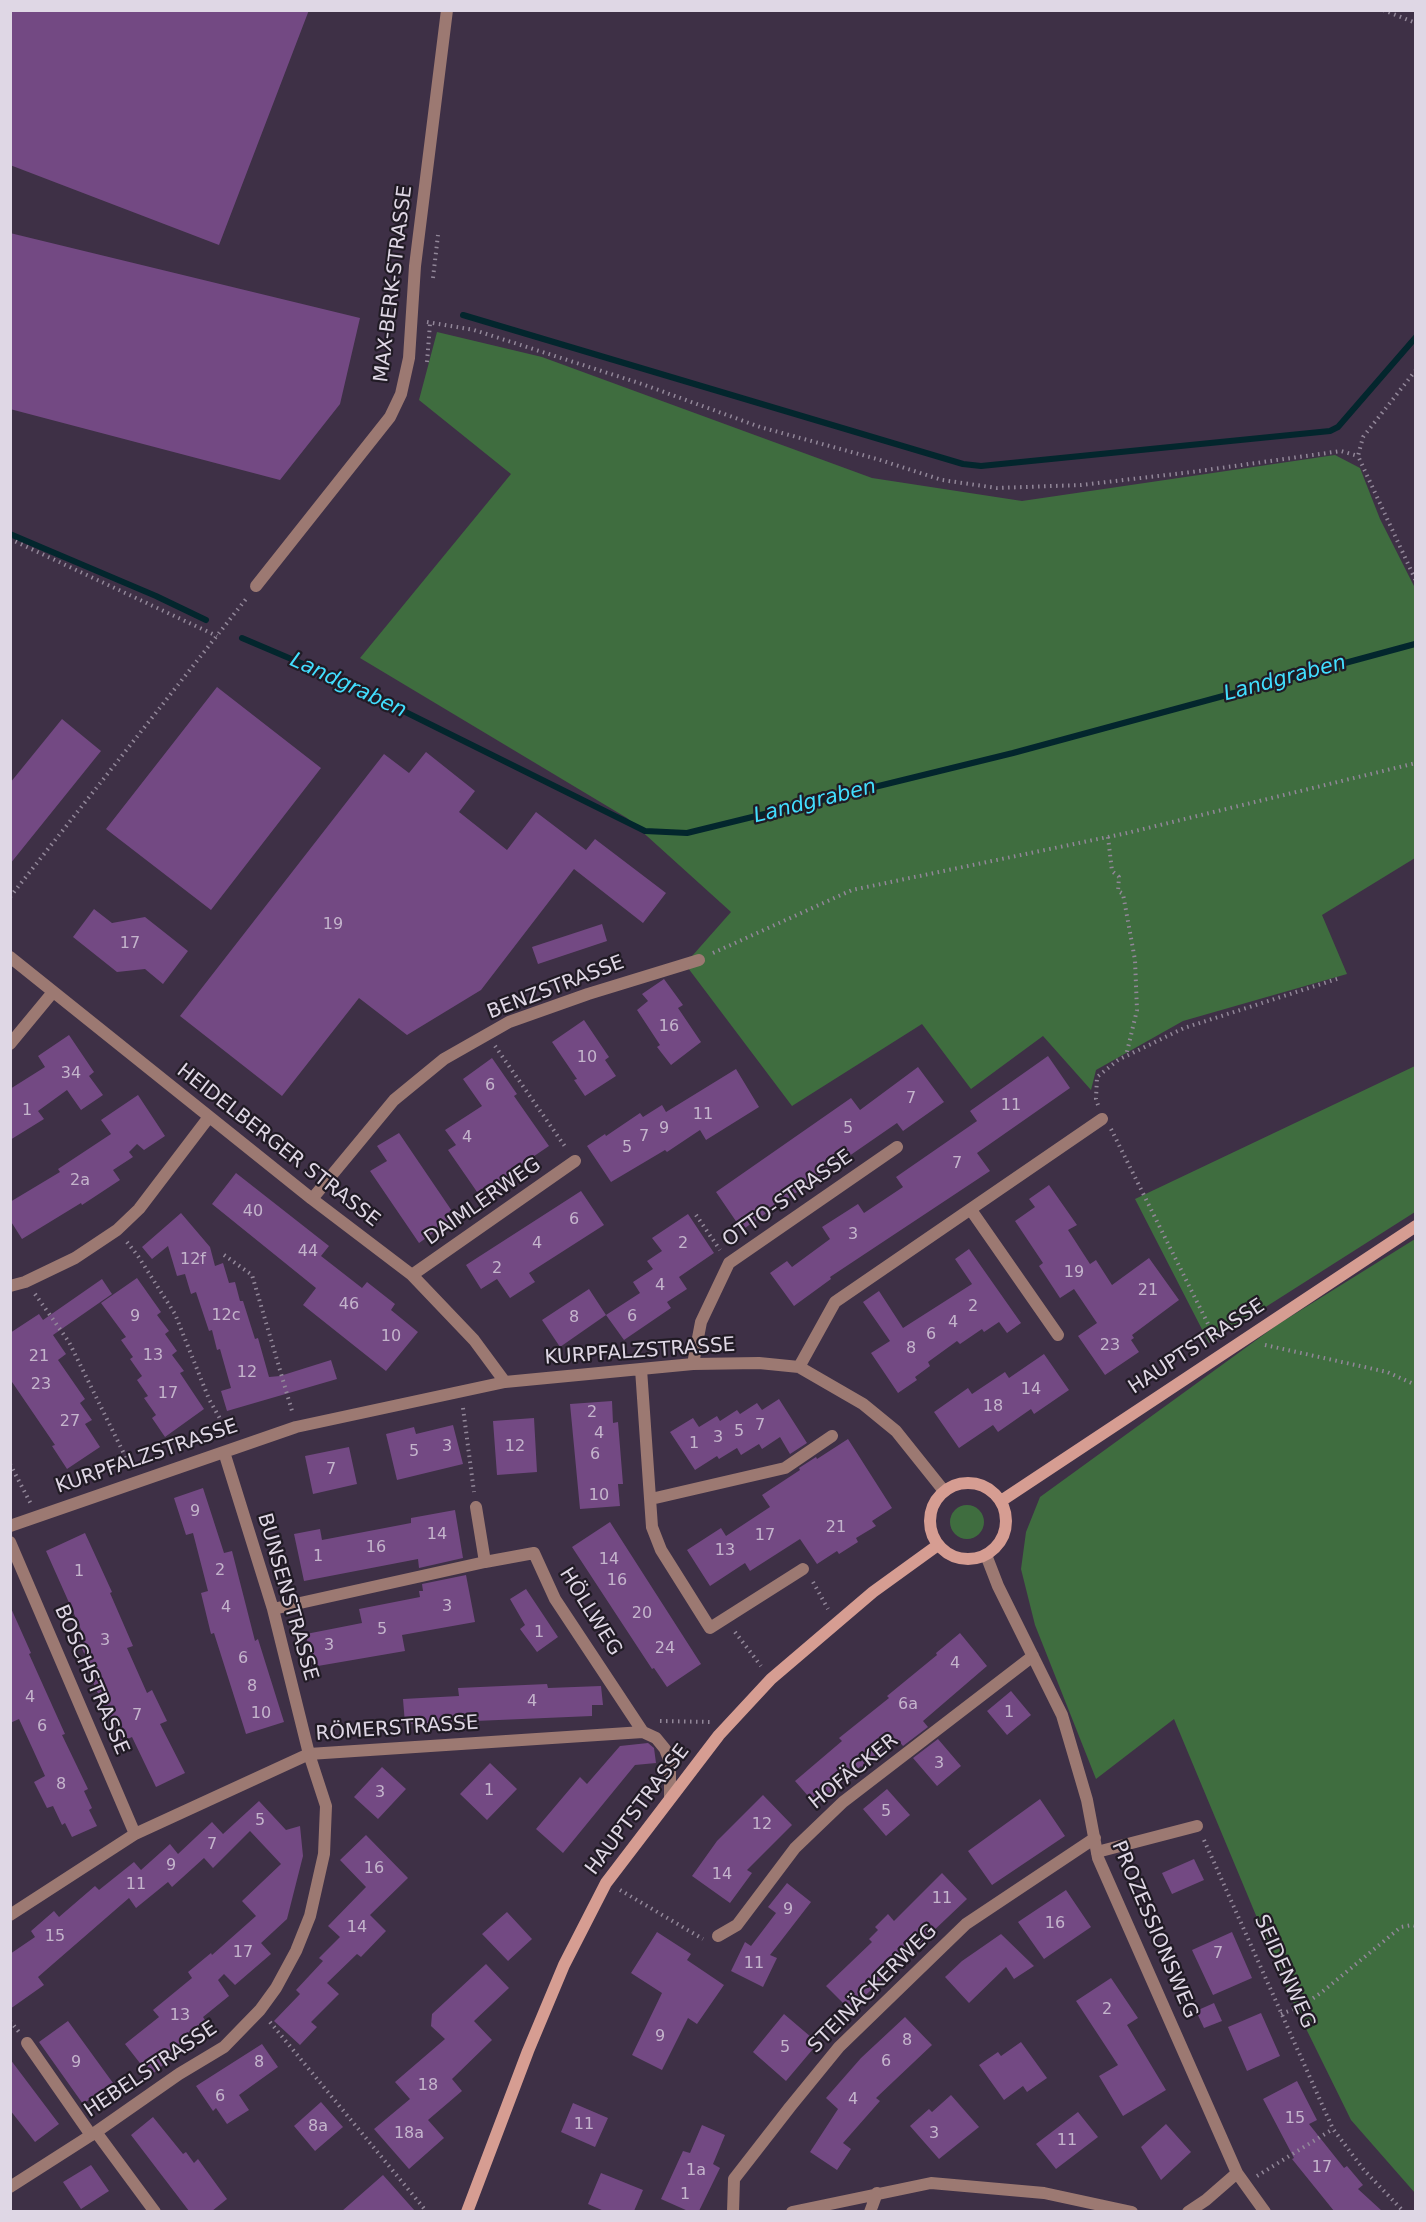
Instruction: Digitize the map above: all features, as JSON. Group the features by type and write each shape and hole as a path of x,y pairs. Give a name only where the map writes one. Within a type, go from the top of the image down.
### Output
{"main road":[{"name":"HAUPTSTRASSE","path":"1001,1501 1416,1226"},
{"path":"961,1484 979,1485 995,1494 1001,1501 1007,1521 1005,1532 995,1549 978,1559 960,1559 944,1551 938,1545 930,1521 934,1505 944,1491 961,1484"},
{"name":"HAUPTSTRASSE","path":"467,2211 528,2051 564,1965 606,1883 670,1797 731,1722 771,1679 873,1592 938,1545"}],"street":[{"name":"MAX-BERK-STRASSE","path":"256,586 390,417 401,394 409,358 415,266 447,10"},
{"name":"HEIDELBERGER STRASSE","path":"10,957 312,1199 412,1275 474,1340 504,1382"},
{"name":"BENZSTRASSE","path":"312,1199 394,1100 444,1059 509,1022 588,994 699,960"},
{"path":"10,1044 53,992"},
{"path":"10,1286 25,1282 75,1258 117,1230 139,1209 209,1117"},
{"path":"799,1367 836,1302 1102,1119"},
{"name":"OTTO-STRASSE","path":"693,1364 701,1322 729,1263 897,1147"},
{"name":"DAIMLERWEG","path":"412,1275 573,1157"},
{"path":"971,1210 1058,1335"},
{"name":"KURPFALZSTRASSE","path":"10,1526 296,1427 504,1382 693,1364 759,1363 799,1367 863,1404 896,1431 944,1491"},
{"path":"641,1369 652,1527 661,1550 710,1628 803,1569"},
{"path":"651,1499 785,1468 832,1436"},
{"name":"BUNSENSTRASSE","path":"224,1452 273,1609 309,1754"},
{"path":"476,1507 484,1562"},
{"name":"BOSCHSTRASSE","path":"10,1542 135,1834"},
{"name":"HÖLLWEG","path":"273,1609 534,1553 555,1599 643,1732"},
{"name":"PROZESSIONSWEG","path":"986,1555 998,1586 1062,1715 1075,1753 1097,1852 1237,2174 1265,2211"},
{"name":"HOFÄCKER","path":"718,1936 737,1924 795,1848 843,1802 1033,1656"},
{"path":"643,1732 656,1738 665,1749 670,1762 670,1797"},
{"name":"RÖMERSTRASSE","path":"10,1915 135,1834 309,1754 643,1732"},
{"name":"HEBELSTRASSE","path":"10,2187 93,2134 179,2074 224,2047 261,2010 296,1951 310,1916 324,1854 326,1806 309,1754"},
{"path":"1097,1852 1197,1826"},
{"name":"STEINÄCKERWEG","path":"733,2211 734,2179 839,2047 966,1924 1095,1838"},
{"path":"27,2043 93,2134 154,2211"},
{"path":"1188,2211 1206,2200 1237,2174"},
{"path":"792,2211 931,2183 1044,2193 1132,2211"},
{"path":"870,2211 877,2193"}],"path":[{"path":"1383,10 1416,23"},
{"path":"412,319 474,330 642,384 760,427 878,459 942,480 997,488 1081,484 1192,472 1341,451 1358,456"},
{"path":"1416,370 1363,437 1358,456 1416,581"},
{"path":"10,539 217,636"},
{"path":"10,897 256,586"},
{"path":"699,960 852,890 1108,837 1416,763"},
{"path":"1108,837 1112,870 1119,878 1118,891 1123,894 1135,960 1137,1010 1126,1056"},
{"path":"1223,1352 1109,1124 1102,1119 1096,1099 1097,1077 1126,1056 1184,1028 1340,978"},
{"path":"487,1035 573,1157"},
{"path":"696,1215 713,1240"},
{"path":"224,1255 252,1275 296,1427"},
{"path":"138,1256 175,1314 209,1399 228,1434 224,1452"},
{"path":"45,1308 74,1352 138,1480"},
{"path":"1244,1339 1387,1372 1416,1385"},
{"path":"464,1417 476,1507"},
{"path":"10,1464 37,1515"},
{"path":"803,1569 819,1590 834,1624"},
{"path":"724,1619 771,1679"},
{"path":"635,1720 731,1722"},
{"name":"SEIDENWEG","path":"1197,1826 1333,2129 1365,2170 1404,2211"},
{"path":"629,1895 701,1939 718,1936"},
{"path":"1281,2014 1302,2006 1322,1992 1401,1927 1412,1924 1416,1926"},
{"path":"261,2010 427,2211"},
{"path":"10,2021 17,2029"},
{"path":"1237,2174 1258,2176 1333,2129"}],"green space":[{"path":"437,332 542,357 872,478 1022,501 1335,455 1360,468 1380,519 1415,588 1415,858 1322,915 1347,974 1183,1021 1096,1070 1091,1090 1043,1036 971,1089 922,1024 792,1106 685,964 731,912 627,818 360,658 511,474 419,400"},
{"path":"1415,1066 1415,1212 1209,1343 1135,1199"},
{"path":"1415,1239 1415,2193 1351,2120 1288,1992 1174,1719 1096,1779 1035,1625 1021,1569 1026,1532 1040,1497 1277,1325"},
{"path":"967,1505 979,1510 984,1522 979,1534 967,1539 955,1534 950,1522 955,1510"}],"building":[{"path":"10,10 309,10 219,245 10,165"},
{"path":"10,233 360,318 340,404 280,480 10,409"},
{"path":"217,687 321,768 211,910 106,829"},
{"path":"62,719 101,751 10,864 10,783"},
{"path":"426,752 475,791 459,812 507,850 536,812 586,850 595,839 666,893 643,923 574,869 481,990 407,1035 359,998 282,1096 180,1016 384,754 409,773"},
{"path":"94,909 112,923 145,917 188,951 163,984 145,969 117,972 73,937"},
{"path":"602,924 607,941 538,964 532,947"},
{"path":"664,979 683,1005 678,1008 701,1042 671,1065 657,1047 660,1045 637,1010 648,1001 642,994"},
{"path":"584,1020 609,1057 605,1060 616,1076 585,1096 574,1080 577,1079 552,1042"},
{"path":"69,1035 94,1072 89,1076 103,1095 81,1110 67,1090 38,1111 44,1119 10,1140 10,1089 45,1067 38,1056"},
{"path":"1048,1056 1070,1088 977,1153 990,1171 830,1277 831,1279 794,1306 770,1273 787,1261 792,1267 830,1239 822,1227 858,1204 864,1213 903,1187 896,1177 977,1121 970,1111"},
{"path":"492,1058 517,1094 514,1096 549,1146 515,1169 521,1177 484,1202 448,1150 456,1145 445,1130 482,1106 463,1079"},
{"path":"918,1067 944,1102 903,1131 897,1123 742,1230 716,1192 851,1098 860,1110"},
{"path":"736,1069 759,1107 706,1140 700,1130 667,1152 665,1150 611,1182 587,1146 640,1113 643,1117 662,1105 666,1112"},
{"path":"138,1095 165,1136 144,1150 137,1144 129,1152 133,1157 113,1170 120,1180 82,1205 81,1203 22,1239 10,1220 10,1202 60,1172 58,1169 111,1134 101,1120"},
{"path":"399,1133 456,1217 419,1243 370,1171 387,1161 377,1146"},
{"path":"236,1173 329,1246 321,1256 362,1288 367,1282 395,1304 391,1310 418,1332 386,1371 303,1305 316,1288 212,1204"},
{"path":"1049,1185 1077,1225 1068,1230 1090,1264 1096,1260 1112,1285 1149,1258 1179,1300 1132,1335 1134,1338 1131,1340 1139,1352 1105,1375 1078,1336 1097,1323 1074,1289 1060,1298 1039,1266 1043,1263 1015,1221 1035,1207 1029,1199"},
{"path":"581,1191 604,1225 529,1273 535,1282 510,1298 497,1279 481,1289 466,1265"},
{"path":"181,1213 210,1247 215,1266 223,1263 229,1283 235,1282 255,1339 258,1338 269,1377 280,1376 331,1360 337,1379 227,1411 221,1391 231,1388 220,1349 217,1350 212,1330 209,1331 196,1292 191,1294 185,1274 177,1276 168,1246 152,1259 142,1247"},
{"path":"688,1214 714,1253 679,1277 687,1289 667,1302 671,1308 624,1340 606,1315 640,1293 633,1282 653,1269 647,1261 662,1251 652,1238"},
{"path":"969,1249 1021,1323 1007,1333 999,1322 984,1332 982,1329 960,1344 957,1341 928,1362 930,1366 915,1377 917,1380 898,1393 871,1353 890,1341 863,1302 879,1291 903,1328 972,1284 955,1259"},
{"path":"137,1278 161,1312 157,1315 169,1331 165,1334 177,1351 172,1355 184,1371 180,1373 204,1409 165,1437 152,1418 156,1415 144,1398 148,1396 137,1380 142,1376 121,1340 126,1337 101,1303"},
{"path":"102,1279 112,1294 53,1335 66,1354 58,1360 85,1399 80,1403 92,1420 85,1424 100,1447 67,1469 52,1446 55,1445 10,1379 10,1333 39,1314 43,1320"},
{"path":"589,1289 606,1315 560,1347 542,1320"},
{"path":"1044,1354 1069,1390 1034,1414 1031,1409 998,1432 993,1425 959,1448 934,1412 968,1388 972,1394 1005,1372 1009,1378"},
{"path":"779,1399 807,1443 790,1454 780,1437 762,1449 759,1444 741,1455 737,1448 719,1459 717,1456 695,1470 670,1432 693,1418 699,1427 717,1416 720,1421 737,1410 740,1414 757,1403 762,1410"},
{"path":"612,1401 613,1423 618,1422 623,1484 618,1484 620,1506 580,1509 570,1404"},
{"path":"534,1418 537,1472 497,1475 493,1421"},
{"path":"453,1425 463,1464 397,1480 386,1434 414,1427 416,1434"},
{"path":"848,1439 892,1508 872,1521 876,1526 856,1538 858,1542 839,1554 837,1551 817,1564 800,1539 750,1571 745,1563 710,1586 687,1550 721,1528 726,1536 770,1507 762,1495 800,1470 799,1468"},
{"path":"349,1447 357,1484 313,1494 305,1456"},
{"path":"203,1488 224,1553 232,1551 255,1641 258,1639 284,1722 246,1734 214,1633 211,1634 201,1593 208,1591 193,1533 186,1535 174,1498"},
{"path":"455,1510 463,1558 419,1568 418,1559 304,1581 294,1534 320,1529 322,1540 411,1523 411,1518"},
{"path":"610,1522 701,1664 667,1687 654,1668 652,1669 572,1547"},
{"path":"85,1533 133,1646 127,1648 147,1693 152,1690 167,1721 160,1724 185,1773 156,1787 132,1737 121,1742 95,1687 86,1666 89,1665 77,1637 83,1634 46,1551"},
{"path":"466,1575 475,1622 402,1635 405,1651 312,1667 306,1634 362,1623 359,1609 420,1597 419,1591 423,1591 422,1584"},
{"path":"526,1589 558,1637 537,1652 520,1629 525,1625 510,1599"},
{"path":"10,1606 65,1734 62,1735 88,1789 84,1791 92,1808 89,1810 97,1826 72,1837 65,1823 62,1825 53,1806 47,1808 34,1782 45,1776 19,1719 10,1723"},
{"path":"960,1633 987,1666 923,1721 928,1727 903,1746 897,1739 861,1766 816,1805 795,1781 842,1741 839,1738 889,1698 887,1696"},
{"path":"547,1684 548,1688 601,1686 603,1705 592,1705 592,1716 405,1724 403,1699 459,1696 458,1688"},
{"path":"1011,1691 1031,1715 1007,1735 987,1711"},
{"path":"938,1739 961,1766 937,1786 913,1758"},
{"path":"648,1743 654,1748 656,1763 635,1765 563,1853 536,1829 580,1777 587,1784 620,1746"},
{"path":"490,1763 517,1789 487,1820 460,1794"},
{"path":"382,1767 406,1789 378,1819 354,1797"},
{"path":"887,1789 910,1815 886,1836 863,1809"},
{"path":"763,1795 792,1825 747,1870 752,1873 730,1903 692,1876 717,1841"},
{"path":"1040,1799 1065,1836 992,1885 968,1851"},
{"path":"259,1801 286,1830 300,1826 303,1856 287,1919 261,1943 271,1954 235,1985 224,1974 218,1980 229,1996 203,2017 207,2023 164,2057 168,2061 150,2076 125,2044 159,2017 153,2010 192,1978 188,1972 211,1953 212,1955 256,1916 242,1901 281,1864 250,1831 213,1868 204,1858 172,1887 168,1882 136,1908 129,1898 38,1977 44,1985 10,2009 10,1954 35,1937 31,1931 54,1911 59,1917 95,1886 99,1890 134,1862 141,1870 170,1844 178,1854 212,1822 223,1834"},
{"path":"366,1835 408,1878 370,1915 386,1931 361,1957 357,1954 327,1983 339,1994 311,2022 317,2027 300,2045 274,2021 300,1994 296,1990 323,1961 319,1958 340,1937 328,1926 366,1887 340,1860"},
{"path":"1194,1859 1204,1880 1172,1894 1162,1873"},
{"path":"942,1873 967,1899 850,2010 826,1986 872,1942 869,1939 878,1930 875,1927 888,1914 894,1921"},
{"path":"787,1883 811,1902 770,1955 777,1958 763,1987 731,1971 745,1942 751,1946 776,1913 768,1907"},
{"path":"1066,1890 1091,1927 1044,1959 1018,1922"},
{"path":"507,1912 532,1939 508,1961 482,1934"},
{"path":"657,1932 691,1954 687,1960 724,1985 697,2024 688,2018 662,2070 632,2055 662,1993 631,1973"},
{"path":"1232,1932 1252,1978 1213,1995 1192,1950"},
{"path":"1001,1934 1034,1966 1014,1979 1006,1967 969,2003 945,1977 962,1961"},
{"path":"486,1964 509,1988 474,2021 492,2040 452,2079 462,2091 428,2120 444,2138 409,2169 374,2129 410,2099 395,2082 445,2039 431,2026 432,2014"},
{"path":"1111,1978 1138,2018 1127,2025 1166,2090 1123,2116 1099,2076 1118,2065 1076,2001"},
{"path":"1214,2003 1222,2021 1204,2028 1196,2011"},
{"path":"1261,2013 1280,2056 1247,2071 1228,2027"},
{"path":"784,2014 818,2043 786,2081 753,2052"},
{"path":"905,2017 932,2045 876,2098 880,2101 843,2143 851,2149 837,2170 810,2152 838,2109 826,2098 861,2058"},
{"path":"68,2021 113,2083 83,2104 39,2042"},
{"path":"1021,2042 1047,2078 1027,2092 1023,2086 1004,2100 979,2065 998,2052 1001,2056"},
{"path":"262,2044 278,2067 239,2095 249,2110 227,2124 216,2108 213,2111 196,2086"},
{"path":"10,2059 59,2124 35,2142 10,2110"},
{"path":"1297,2081 1317,2120 1309,2124 1344,2168 1347,2166 1363,2185 1358,2189 1382,2211 1334,2211 1292,2159 1294,2158 1263,2099"},
{"path":"951,2095 979,2127 939,2159 910,2126 929,2109 932,2112"},
{"path":"321,2102 343,2127 315,2151 294,2126"},
{"path":"573,2103 608,2118 595,2147 561,2132"},
{"path":"1078,2112 1098,2137 1056,2169 1036,2144"},
{"path":"153,2117 183,2154 186,2152 194,2163 198,2159 227,2199 212,2211 189,2211 131,2135"},
{"path":"1166,2124 1191,2152 1161,2180 1141,2147"},
{"path":"702,2125 725,2135 713,2164 720,2168 699,2211 688,2211 661,2199 683,2151 690,2153"},
{"path":"91,2165 109,2191 81,2209 63,2182"},
{"path":"601,2173 643,2190 634,2211 604,2211 588,2204"},
{"path":"383,2175 415,2211 342,2211"}],"waterway":[{"path":"463,315 963,464 981,466 1330,431 1338,427 1416,337"},
{"name":"Landgraben","path":"10,534 156,596 206,620"},
{"name":"Landgraben","path":"242,638 343,681 645,831 687,833 1013,753 1415,644"}]}
